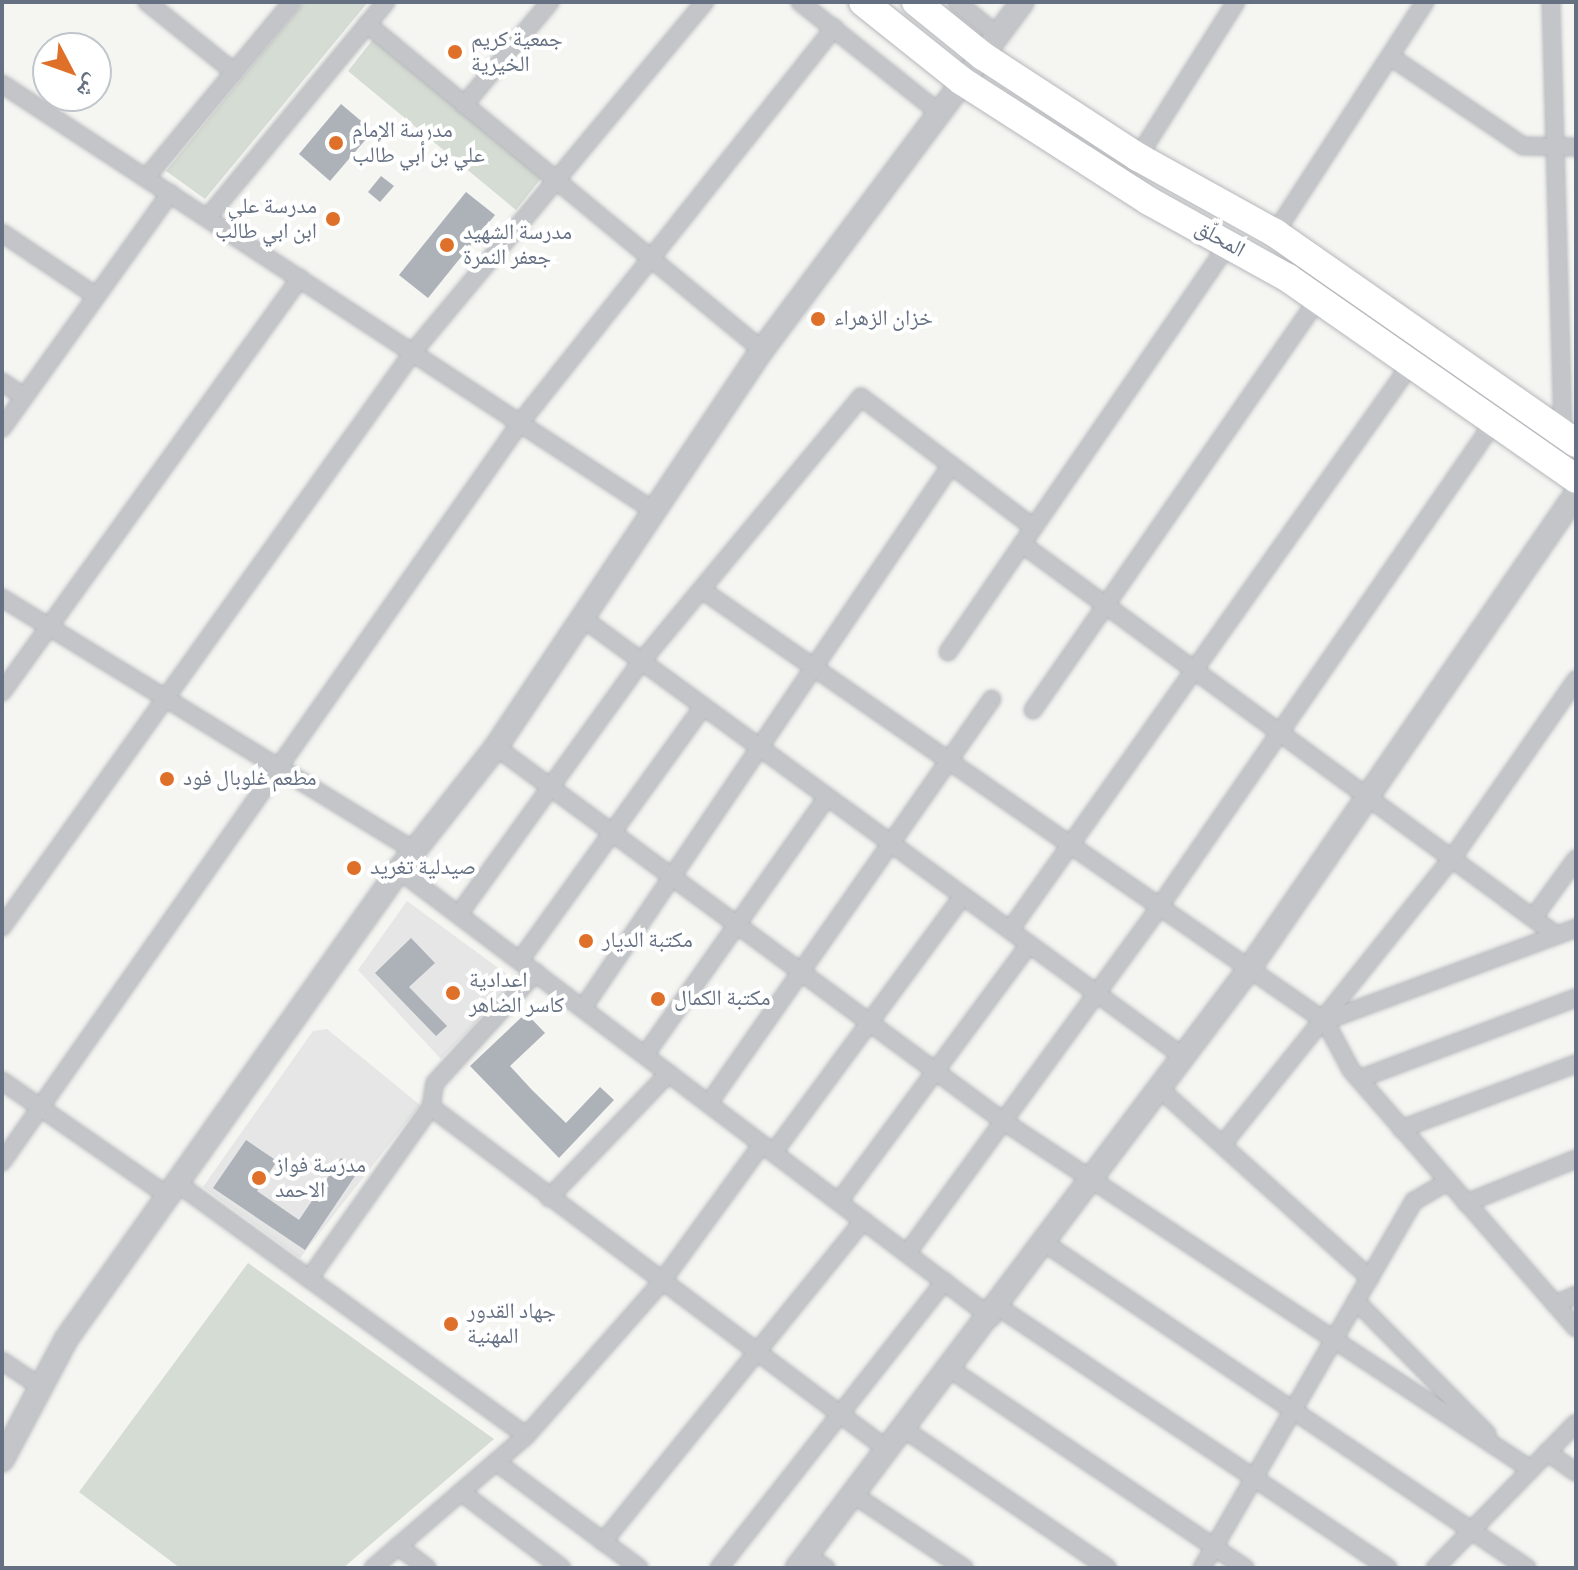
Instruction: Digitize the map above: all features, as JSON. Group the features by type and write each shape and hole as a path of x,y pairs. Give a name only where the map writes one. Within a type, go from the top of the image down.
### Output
{"highway":[{"name":"المحلّق","path":"863,2 962,81 1149,201 1230,242 1318,299 1576,479"},
{"name":"المحلّق","path":"916,2 990,46 1138,157 1275,233 1570,438"}],"street":[{"path":"147,2 234,72"},
{"path":"146,178 292,2"},
{"path":"208,217 386,2"},
{"path":"464,105 550,2"},
{"path":"2,927 413,352 554,179 705,2"},
{"path":"800,2 937,111"},
{"path":"957,2 990,46"},
{"path":"2,1460 41,1387 173,1189 399,870 496,747 651,509 762,350 937,111 1022,2"},
{"path":"1138,157 1236,2"},
{"path":"1275,233 1425,2"},
{"path":"1551,2 1570,438"},
{"path":"367,24 762,350"},
{"path":"2,1162 520,423 647,256 834,28"},
{"path":"1391,57 1523,146 1576,147"},
{"path":"2,84 651,509"},
{"path":"2,428 170,193"},
{"path":"2,233 96,296"},
{"path":"948,652 1230,242"},
{"path":"2,692 300,278"},
{"path":"1033,710 1318,299"},
{"path":"1010,930 1411,364"},
{"path":"2,382 24,397"},
{"path":"459,914 641,662 861,397 1033,527"},
{"path":"908,1252 1160,906 1494,422"},
{"path":"583,1008 763,751 951,465"},
{"path":"826,1568 802,1562 884,1447 996,1313 1185,1058 1249,969 1365,792 1576,494"},
{"path":"1022,544 1108,602 1556,935"},
{"path":"702,590 813,673 1072,845 1325,1021 1359,1079 1576,1328"},
{"path":"2,598 415,851"},
{"path":"581,617 1185,1058"},
{"path":"1223,1144 1325,1021 1453,857 1576,680"},
{"path":"709,1103 800,970 950,765 992,699"},
{"path":"521,959 703,707"},
{"path":"496,747 674,878 732,925 800,970 1003,1121 1332,1343 1530,1469"},
{"path":"645,1055 732,925 827,797"},
{"path":"1533,918 1576,859"},
{"path":"399,870 945,1281 1254,1478 1388,1568"},
{"path":"373,1568 526,1436 660,1284 869,1023 963,896"},
{"path":"1325,1021 1576,928"},
{"path":"840,1200 1029,945"},
{"path":"309,1279 431,1107 435,1083 536,972"},
{"path":"1359,1079 1576,998"},
{"path":"1401,1129 1576,1064"},
{"path":"549,1198 669,1073"},
{"path":"2,1081 309,1279 526,1436"},
{"path":"1161,1090 1370,1278"},
{"path":"431,1107 660,1284 884,1447"},
{"path":"1466,1203 1576,1159"},
{"path":"1202,1568 1414,1201 1447,1182"},
{"path":"603,1542 864,1220"},
{"path":"1046,1244 1527,1568"},
{"path":"719,1568 945,1281"},
{"path":"1555,1304 1576,1295"},
{"path":"1356,1301 1507,1455"},
{"path":"2,1361 41,1387"},
{"path":"950,1369 1245,1568"},
{"path":"1435,1568 1576,1423"},
{"path":"901,1427 1108,1568"},
{"path":"1547,1452 1576,1472"},
{"path":"496,1462 639,1568"},
{"path":"461,1492 562,1568"},
{"path":"851,1493 964,1568"},
{"path":"398,1546 427,1568"}],"shaded area":[{"path":"304,2 368,2 205,199 166,171"},
{"path":"374,38 543,176 516,210 348,71"},
{"path":"407,901 516,981 441,1059 358,970"},
{"path":"327,1029 420,1105 300,1258 203,1187 313,1031"},
{"path":"248,1263 494,1439 343,1568 180,1568 79,1492"}],"building":[{"name":"مدرسة الإمام علي بن أبي طالب","path":"341,104 373,131 330,181 299,154"},
{"path":"381,176 394,186 380,202 368,192"},
{"name":"مدرسة الشهيد جعفر النمرة","path":"466,192 495,215 428,298 399,275"},
{"path":"411,938 435,963 409,987 447,1026 436,1036 375,973"},
{"path":"526,1013 545,1033 510,1066 532,1090 566,1123 600,1087 614,1100 559,1158 470,1066"},
{"path":"246,1140 277,1161 257,1191 299,1220 341,1158 359,1170 305,1250 213,1188"}],"place":[{"name":"جمعية كريم الخيرية","path":"455,52"},
{"name":"مدرسة الإمام علي بن أبي طالب","path":"336,143"},
{"name":"مدرسة علي ابن ابي طالب","path":"333,219"},
{"name":"مدرسة الشهيد جعفر النمرة","path":"447,245"},
{"name":"خزان الزهراء","path":"818,319"},
{"name":"مطعم غلوبال فود","path":"167,779"},
{"name":"صيدلية تغريد","path":"354,868"},
{"name":"مكتبة الديار","path":"586,941"},
{"name":"اعدادية كاسر الضاهر","path":"453,993"},
{"name":"مكتبة الكمال","path":"658,999"},
{"name":"مدرسة فواز الاحمد","path":"259,1178"},
{"name":"جهاد القدور المهنية","path":"451,1324"}]}
